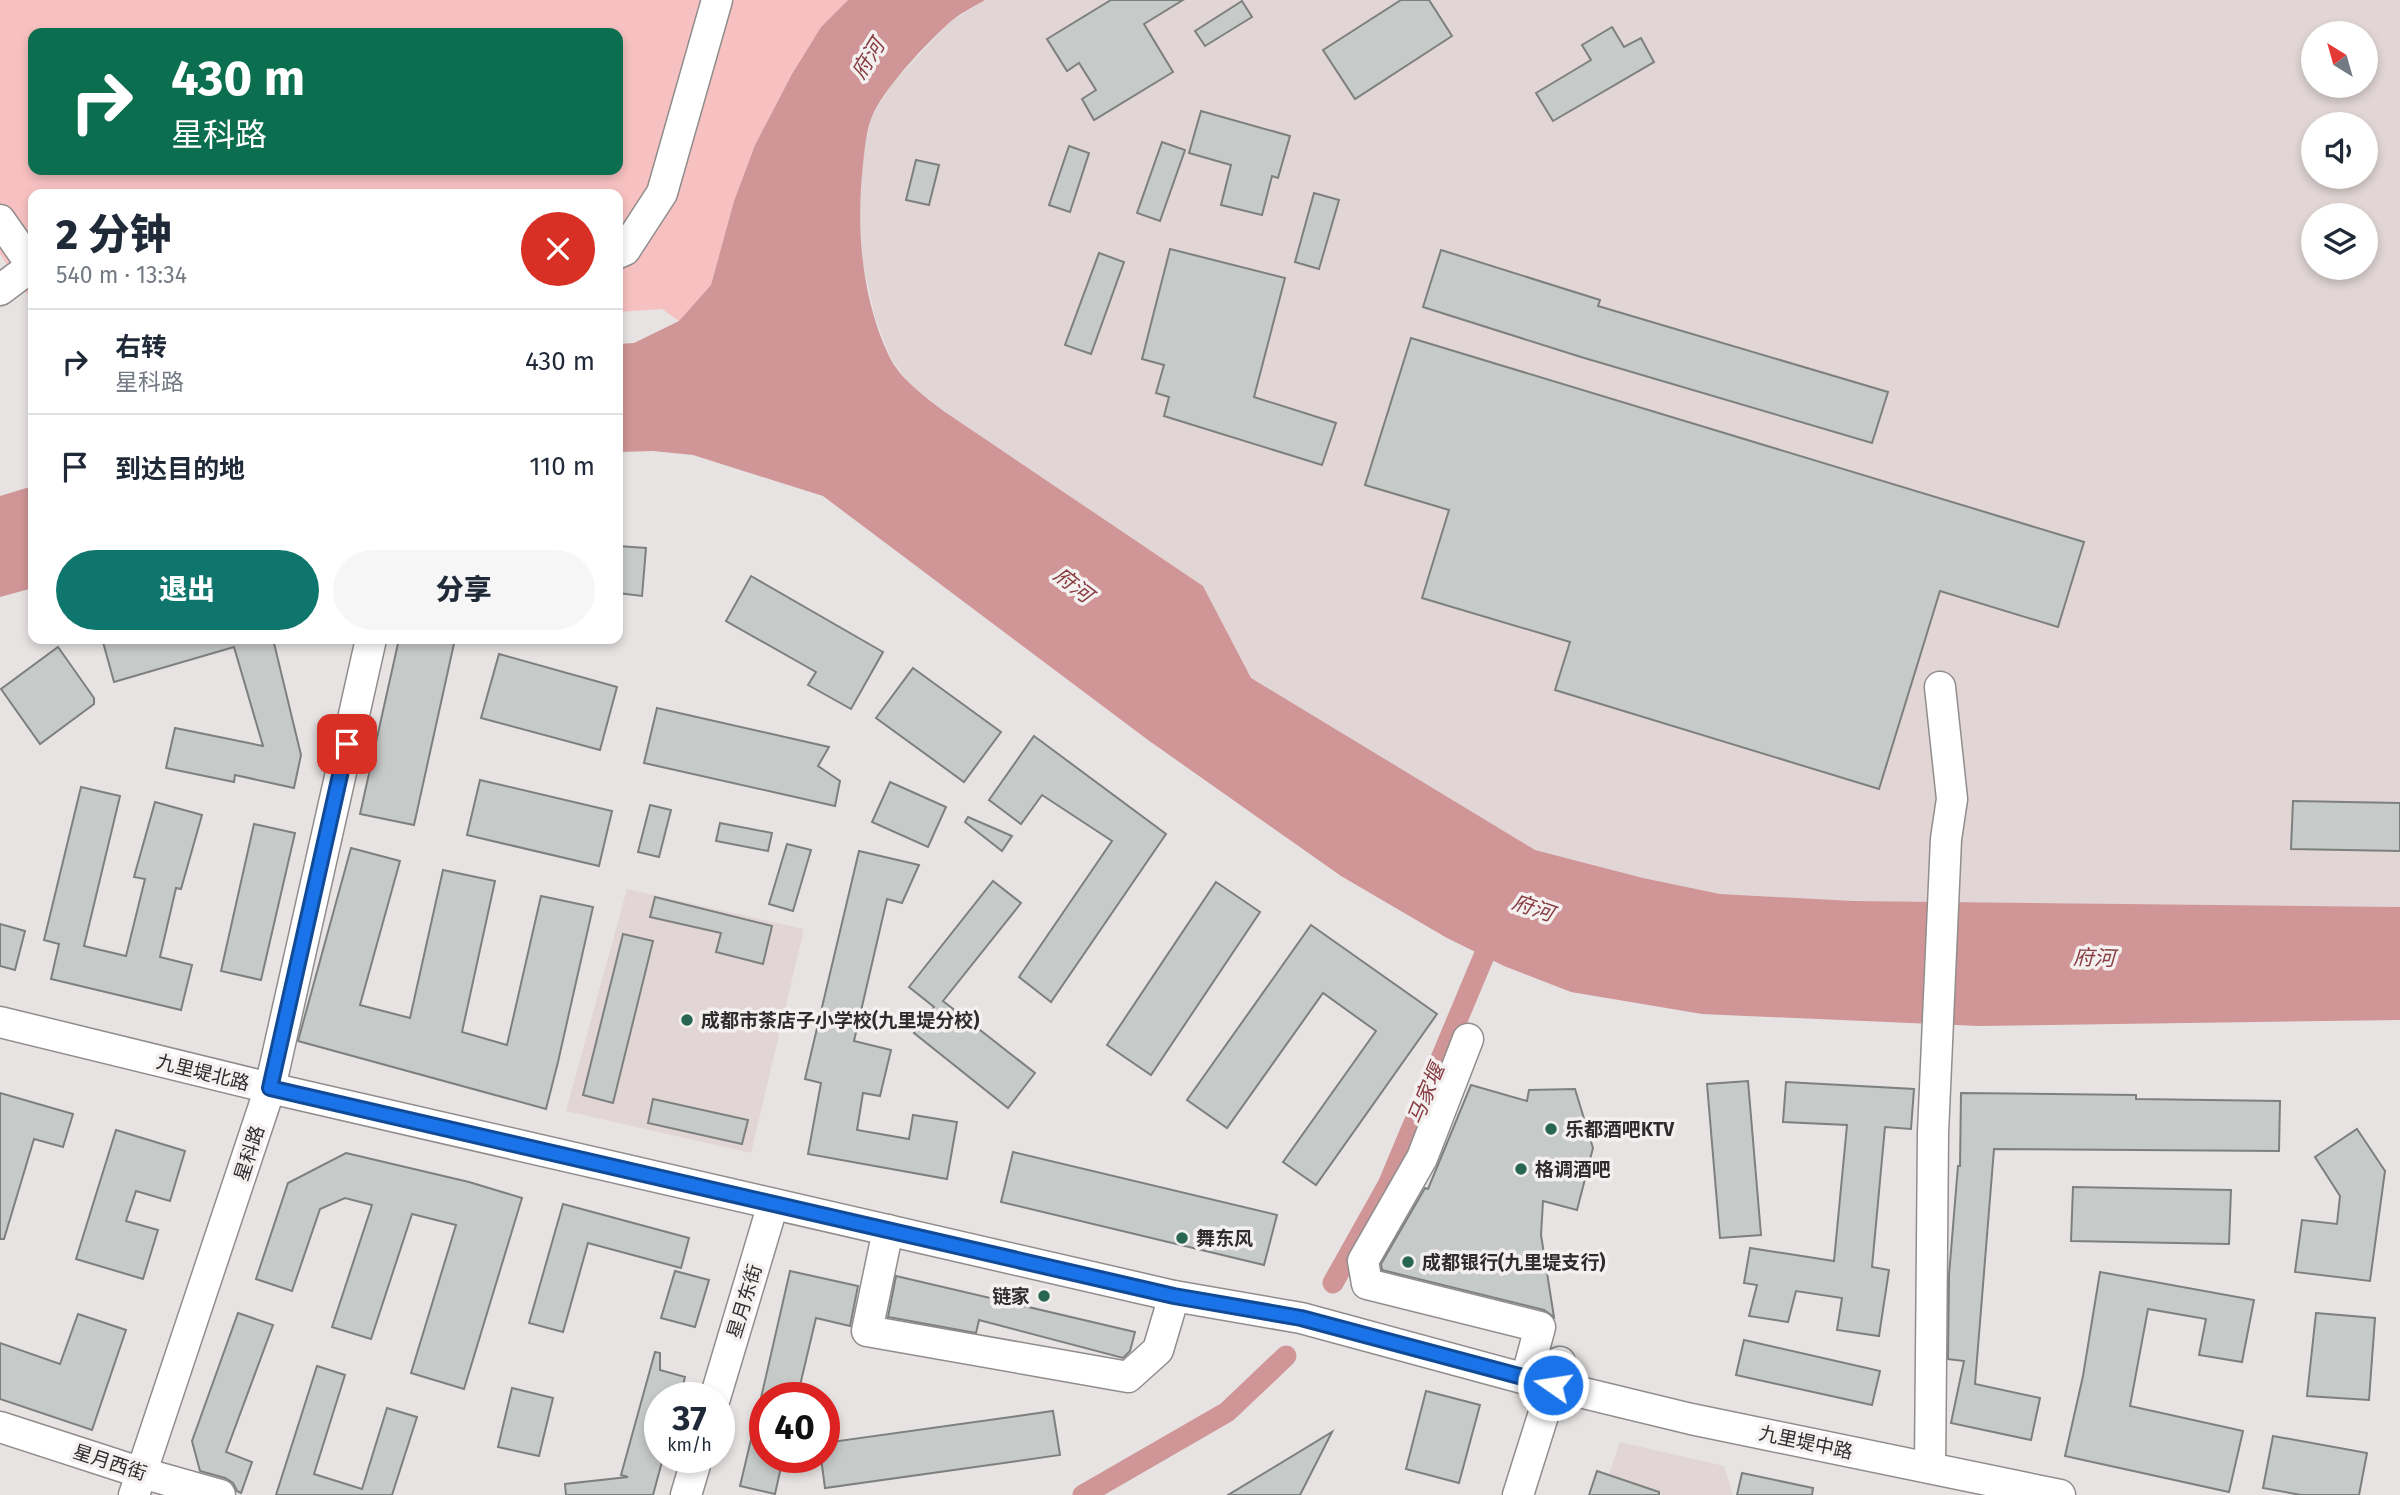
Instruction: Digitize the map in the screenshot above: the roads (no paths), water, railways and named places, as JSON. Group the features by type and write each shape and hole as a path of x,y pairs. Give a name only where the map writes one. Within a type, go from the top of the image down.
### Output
{"street":[{"path":"623,251 662,193 716,0"},
{"path":"0,220 28,260"},
{"path":"0,290 28,270"},
{"name":"星科路","path":"138,1484 270,1088 370,644"},
{"path":"1930,1468 1936,1076 1952,799 1940,687"},
{"name":"九里堤北路","path":"0,1023 270,1088 1174,1296 1301,1318 1546,1375"},
{"path":"1468,1039 1422,1158 1363,1261 1367,1284 1540,1326 1546,1375 1518,1495"},
{"name":"星月东街","path":"720,1382 773,1204"},
{"path":"888,1230 867,1331 1128,1377 1158,1350 1174,1296"},
{"name":"九里堤中路","path":"1546,1375 1690,1419 2060,1495"},
{"name":"星月西街","path":"0,1427 138,1484 220,1495"},
{"path":"686,1495 693,1473"}],"water":[{"name":"府河","path":"848,0 985,0 949,23 929,43 889,89 871,118 864,151 861,237 872,310 889,356 900,373 914,387 945,412 1203,586 1251,678 1535,850 1643,878 1720,894 1853,901 2400,907 2400,1020 1979,1026 1702,1014 1571,992 1504,966 1447,938 1341,876 1148,740 823,496 693,455 653,451 623,452 623,344 634,343 679,321 711,285 734,201 755,145 792,74 821,27"},
{"path":"28,488 28,589 0,597 0,496"}],"waterway":[{"name":"马家堰","path":"1333,1283 1388,1185 1494,932"},
{"name":"马家堰","path":"1083,1495 1227,1412 1286,1356"}],"place":[{"name":"成都市茶店子小学校(九里堤分校)","path":"687,1020"},
{"name":"乐都酒吧KTV","path":"1551,1129"},
{"name":"格调酒吧","path":"1521,1169"},
{"name":"舞东风","path":"1182,1238"},
{"name":"成都银行(九里堤支行)","path":"1408,1262"},
{"name":"链家","path":"1044,1296"}]}
